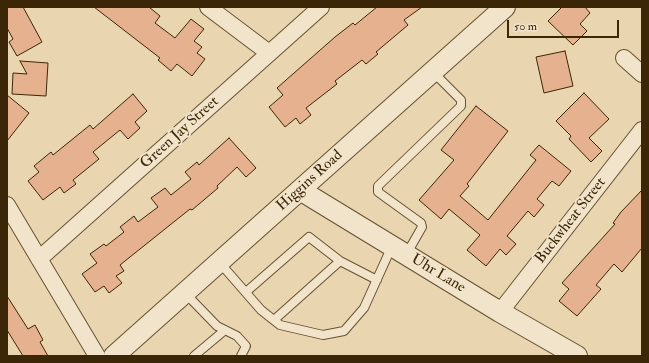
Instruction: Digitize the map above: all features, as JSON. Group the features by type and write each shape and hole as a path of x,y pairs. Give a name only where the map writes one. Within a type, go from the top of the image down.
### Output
{"street":[{"path":"208,7 269,53"},
{"name":"Green Jay Street","path":"39,259 321,7"},
{"name":"Higgins Road","path":"114,356 506,7"},
{"path":"624,58 642,74"},
{"name":"Buckwheat Street","path":"500,312 642,130"},
{"name":"Uhr Lane","path":"300,190 500,312 577,356"},
{"path":"7,205 97,356"}],"lane":[{"path":"219,262 261,310 280,325 323,335 344,331 364,308 377,280 399,250 422,227 421,223 378,192 378,186 461,106 461,100 433,72"},
{"path":"246,292 309,237 340,261 377,280"},
{"path":"274,320 340,261"},
{"path":"185,293 217,326 237,336 246,346 241,356"},
{"path":"194,356 224,330"}],"building":[{"path":"7,7 23,7 42,42 17,56 9,42 13,39 7,28"},
{"path":"94,7 149,7 160,16 155,23 175,38 191,19 204,29 194,41 202,47 197,53 205,59 192,76 177,64 171,71 158,60 160,58"},
{"path":"377,7 422,7 404,20 408,25 376,52 378,54 366,64 362,60 335,81 337,84 306,108 311,115 300,124 296,118 285,127 269,107 283,95 277,88 335,37 353,23 355,25"},
{"path":"562,7 585,7 590,13 580,24 587,31 573,45 548,21"},
{"path":"565,51 573,86 544,93 536,57"},
{"path":"20,61 48,63 46,96 12,94 13,73 27,74"},
{"path":"584,93 609,119 589,138 602,151 591,162 569,139 571,136 556,121"},
{"path":"133,94 147,111 135,122 140,128 128,139 120,130 93,152 99,159 73,180 76,184 64,193 60,187 43,200 28,181 39,172 34,166 51,152 53,155 90,125 93,129"},
{"path":"7,95 29,113 7,141"},
{"path":"476,106 508,131 467,184 469,186 460,196 488,220 536,160 530,155 539,145 571,171 559,186 552,181 537,199 544,205 534,217 528,211 507,236 516,244 506,255 500,249 486,266 467,250 480,235 449,209 441,219 419,200 454,160 441,150"},
{"path":"229,138 256,168 246,177 237,167 217,186 218,188 192,210 190,209 120,265 124,271 116,276 122,283 109,293 104,286 95,292 82,274 97,263 90,254 104,244 106,246 124,232 120,227 134,216 138,222 158,207 151,198 165,188 171,195 191,179 185,172 197,162 199,165"},
{"path":"642,190 642,248 622,272 614,264 596,285 601,289 577,316 559,301 569,289 562,283 615,224 613,223 621,212"},
{"path":"7,296 28,329 35,325 43,340 40,342 48,356 23,356 7,330"}]}
